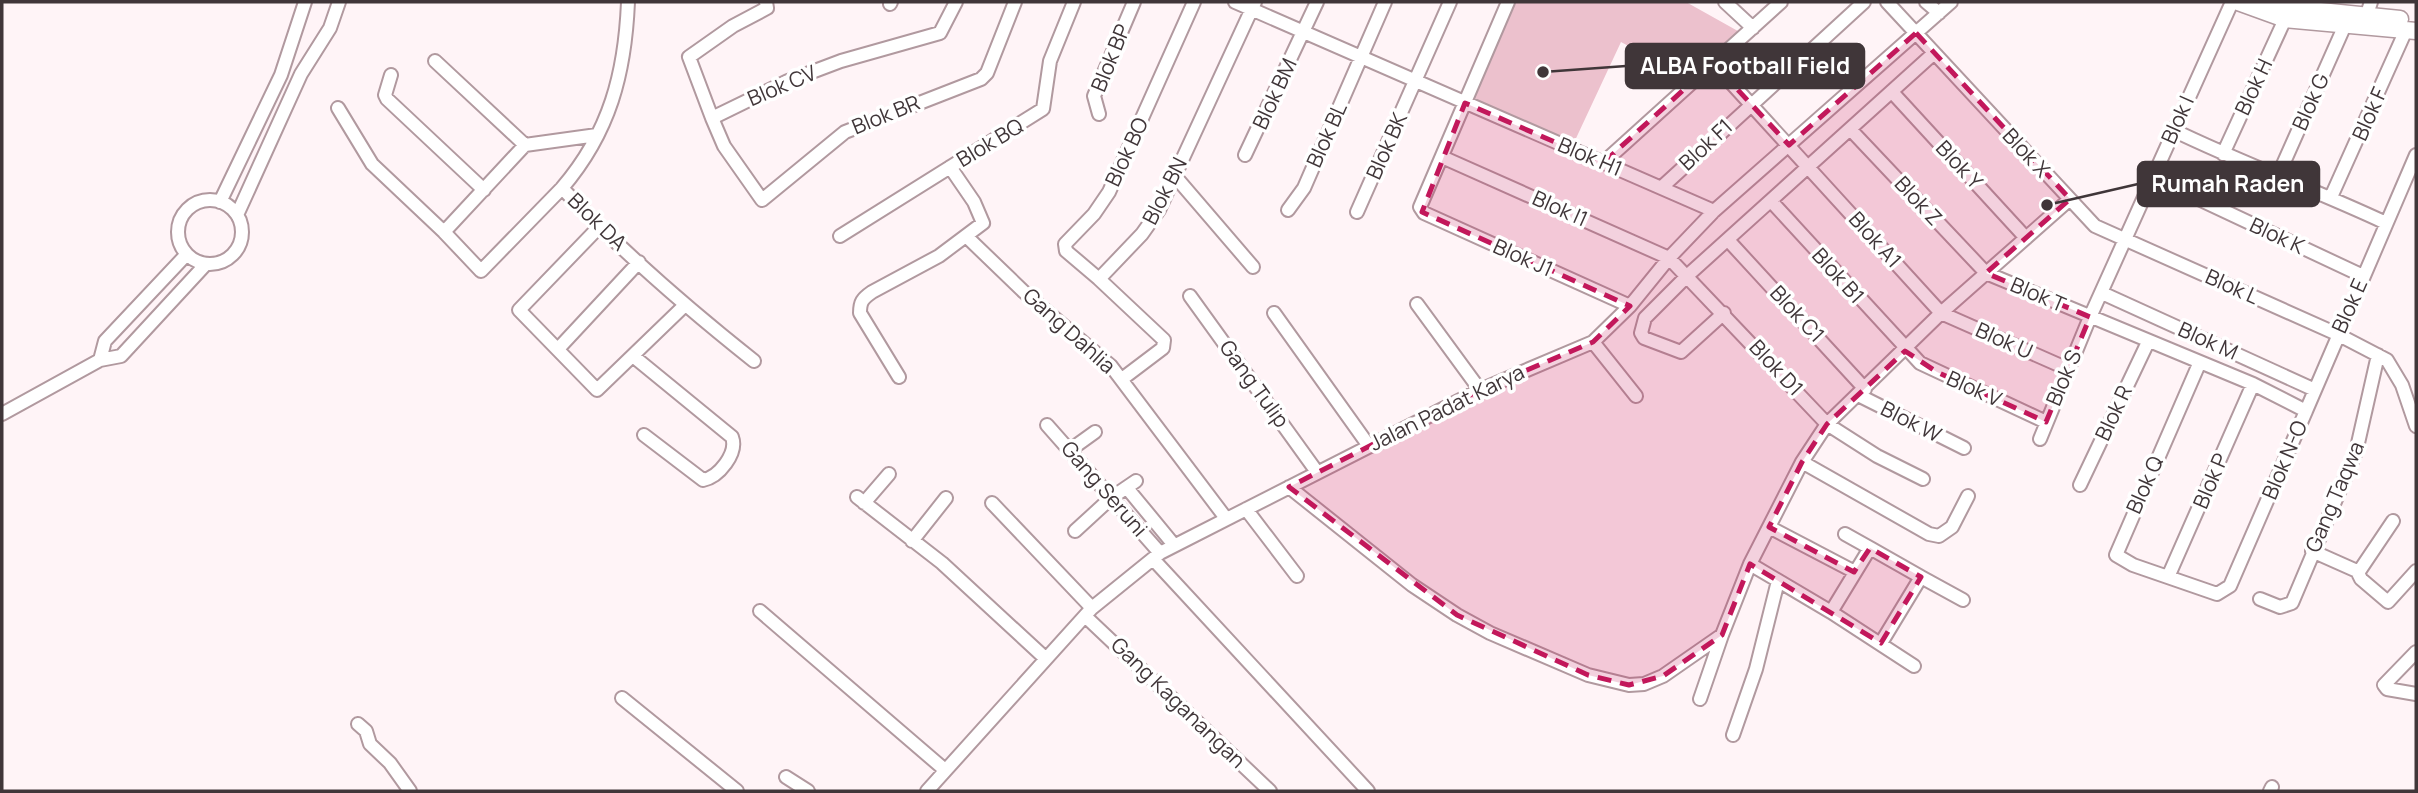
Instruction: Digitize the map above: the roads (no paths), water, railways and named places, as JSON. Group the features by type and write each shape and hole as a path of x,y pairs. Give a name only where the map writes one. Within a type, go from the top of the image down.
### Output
{"main road":[{"path":"2238,2 2285,19 2345,25 2367,14"},
{"path":"2267,2 2290,8 2367,14 2413,27"}],"street":[{"path":"220,202 281,75 305,2"},
{"path":"237,215 301,74 330,28 339,2"},
{"name":"Blok DA","path":"628,2 623,65 597,135 584,160 562,188 598,227 684,306 754,360"},
{"path":"712,118 688,59 733,26 768,8 766,2"},
{"name":"Blok CV","path":"712,118 789,81 841,61 940,33 956,2"},
{"name":"Blok BR","path":"712,118 724,146 762,200 845,132 981,79 986,73 1015,2"},
{"name":"Blok BQ","path":"840,236 1043,109 1050,61 1074,2"},
{"name":"Blok BP","path":"1099,114 1094,96 1134,2"},
{"name":"Blok BO","path":"1099,279 1066,251 1065,244 1094,214 1109,192 1194,2"},
{"name":"Blok H1","path":"1234,2 1253,6 1304,32 1714,211"},
{"name":"Blok BM","path":"1245,155 1317,2"},
{"name":"Blok BL","path":"1289,210 1304,188 1385,2"},
{"name":"Blok BK","path":"1357,212 1450,2"},
{"path":"1442,158 1508,2"},
{"path":"1725,2 1753,28"},
{"path":"1603,163 1781,2"},
{"name":"Blok F1","path":"1662,187 1750,103 1864,2"},
{"name":"Blok X","path":"1887,2 2095,226 2127,240"},
{"path":"1926,2 1936,15"},
{"name":"Jalan Padat Karya","path":"927,791 1088,612 1157,556 1225,517 1246,509 1479,390 1593,342 1630,306 1678,267 1714,211 1800,156 1834,108 1924,40 1936,15 1951,2"},
{"name":"Blok I","path":"2127,240 2152,177 2232,2"},
{"name":"Blok BN","path":"1099,279 1142,234 1159,210 1253,6"},
{"name":"Blok H","path":"2223,154 2285,19"},
{"name":"Blok G","path":"2277,178 2345,25"},
{"name":"Blok F","path":"2331,197 2413,27"},
{"path":"1724,313 1681,352 1644,338 1641,334 1645,318 1678,267 1728,240 1771,201 1800,156 1850,129 1892,92 1924,40"},
{"path":"435,61 525,145"},
{"name":"Blok A1","path":"1713,62 1941,313"},
{"path":"391,75 385,95 387,99 484,190"},
{"name":"Blok Y","path":"1892,92 2026,238"},
{"path":"338,108 372,164 481,271 562,188"},
{"name":"Blok Z","path":"1850,129 1986,273"},
{"path":"2173,130 2277,178 2331,197 2386,223"},
{"path":"444,232 525,145 597,135"},
{"name":"Blok E","path":"2310,401 2416,155"},
{"name":"Blok J1","path":"1442,158 1420,207 1424,214 1630,306"},
{"name":"Blok I1","path":"1442,158 1678,267"},
{"path":"899,377 860,313 862,299 967,237 984,220 950,167"},
{"path":"1174,175 1253,267"},
{"name":"Blok K","path":"2152,177 2363,276"},
{"path":"1700,699 1750,564 1802,462 1827,424 1905,351 1941,313 2070,200"},
{"name":"Blok B1","path":"1771,201 1905,351"},
{"path":"200,202 220,202 237,215 241,229 236,249 220,262 206,264 187,254 178,235 183,215 200,202"},
{"path":"598,227 519,310 597,390 684,306"},
{"name":"Gang Dahlia","path":"967,237 1122,379 1225,517"},
{"name":"Blok C1","path":"1728,240 1862,392"},
{"path":"2092,315 2127,240"},
{"name":"Blok L","path":"2127,240 2378,355"},
{"path":"100,360 105,341 187,254"},
{"path":"558,349 639,262"},
{"path":"2,414 100,360 121,356 206,264"},
{"name":"Blok D1","path":"1678,267 1827,424 1877,456 1923,479"},
{"name":"Blok T","path":"1986,273 2092,315"},
{"path":"1099,279 1163,337 1163,348 1122,379"},
{"name":"Gang Tulip","path":"1191,296 1317,472"},
{"name":"Blok M","path":"2100,296 2310,401"},
{"path":"1416,304 1479,390"},
{"path":"1274,313 1369,446"},
{"name":"Blok U","path":"1941,313 2068,369"},
{"name":"Blok N-O","path":"2092,315 2199,364 2310,401 2230,586 2217,594 2168,577"},
{"name":"Blok S","path":"2039,439 2092,315"},
{"path":"1593,342 1636,396"},
{"name":"Blok R","path":"2080,485 2148,342"},
{"name":"Blok V","path":"1905,351 1937,372 2046,422"},
{"path":"2378,355 2387,360 2398,376 2416,426"},
{"name":"Gang Taqwa","path":"2260,599 2272,605 2288,606 2363,429 2378,355"},
{"path":"633,356 732,437 734,443 731,454 714,476 703,480 644,435"},
{"name":"Blok Q","path":"2168,577 2120,559 2116,555 2116,548 2199,364"},
{"name":"Blok P","path":"2168,577 2253,384"},
{"name":"Blok W","path":"1862,392 1964,449"},
{"name":"Gang Seruni","path":"1047,425 1157,556 1368,791"},
{"path":"1070,450 1095,432"},
{"path":"1802,462 1929,534 1939,536 1952,527 1968,496"},
{"path":"889,474 860,500 951,572 1045,658"},
{"path":"1075,531 1111,498 1131,484 1174,545"},
{"path":"1289,487 1412,585 1457,614 1490,633 1588,674 1629,685 1644,684 1663,676 1722,635"},
{"path":"912,541 946,498"},
{"name":"Gang Kaganangan","path":"992,503 1088,612 1270,791"},
{"path":"1246,509 1297,576"},
{"path":"2358,573 2393,521"},
{"path":"1769,527 1853,572"},
{"path":"1845,534 1963,600"},
{"path":"1832,612 1853,572 1870,548"},
{"path":"2312,551 2358,573 2388,602 2416,570"},
{"path":"1750,564 1832,612 1914,666"},
{"path":"1881,643 1921,577"},
{"path":"1733,735 1756,669 1778,581"},
{"path":"760,611 945,770"},
{"path":"2416,652 2384,685 2387,689 2416,694"},
{"path":"622,698 737,791"},
{"path":"358,724 366,731 370,744 390,763 410,791"},
{"path":"786,777 808,791"}],"place":[{"name":"ALBA Football Field","path":"1543,72"},
{"name":"Rumah Raden","path":"2047,205"}]}
